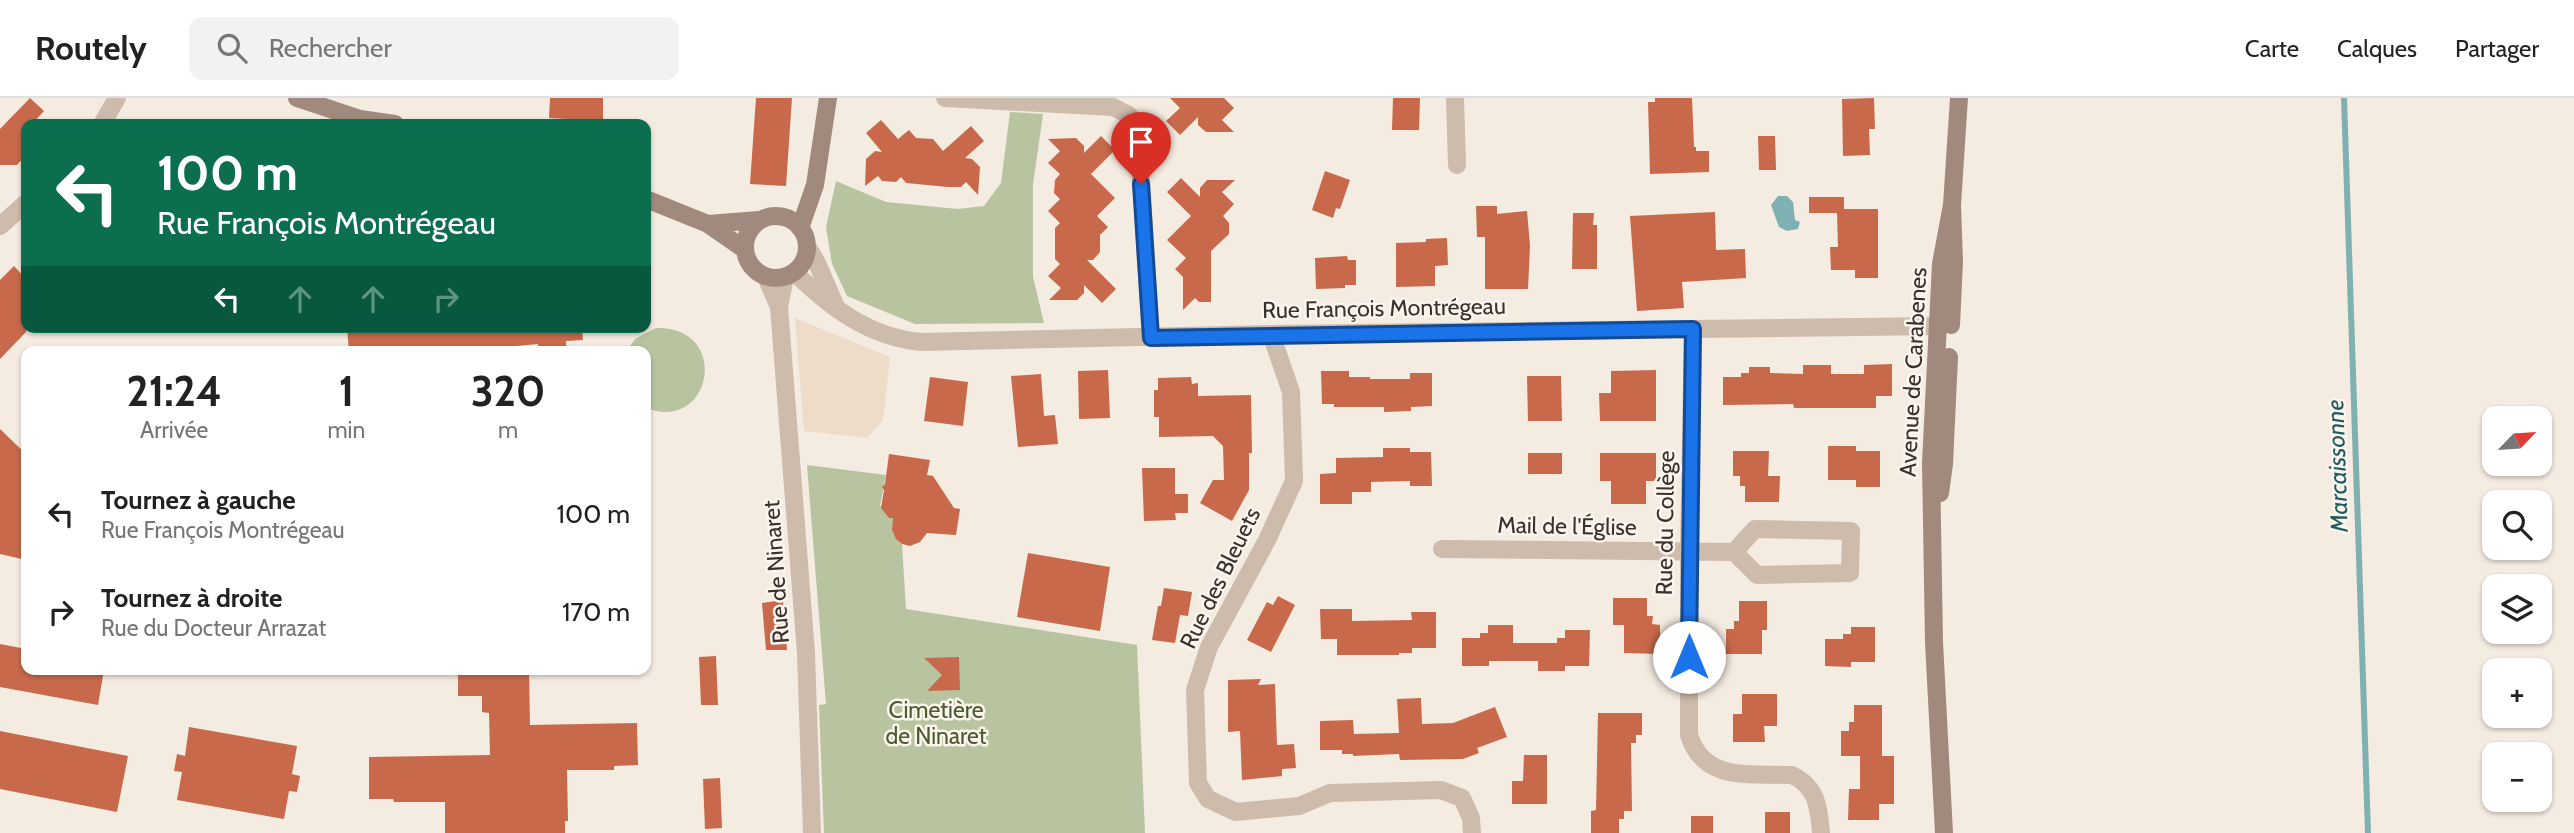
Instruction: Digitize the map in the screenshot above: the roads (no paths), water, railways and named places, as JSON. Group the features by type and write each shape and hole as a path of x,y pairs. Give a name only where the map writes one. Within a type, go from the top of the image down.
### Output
{"street":[{"path":"105,119 117,98"},
{"path":"297,98 360,119"},
{"path":"800,228 812,195 828,98"},
{"path":"945,98 1113,107 1129,115 1138,133 1151,338"},
{"path":"1455,98 1457,165"},
{"name":"Avenue de Carabenes","path":"1934,541 1944,464 1954,262 1952,205 1959,98"},
{"path":"781,216 812,195"},
{"path":"651,202 708,224 744,249 752,267 781,275 801,265 807,246"},
{"name":"Avenue de Carabenes","path":"1944,833 1934,642 1931,463 1941,264 1952,205"},
{"path":"0,226 21,208"},
{"path":"708,224 759,220 770,216 792,220 800,228 838,310"},
{"path":"744,249 750,228 759,220"},
{"name":"Rue François Montrégeau","path":"781,275 877,333 921,342 1271,334 1939,326"},
{"name":"Rue de Ninaret","path":"781,275 779,307 806,653 812,833"},
{"name":"Rue du Collège","path":"1693,329 1689,735 1693,748 1710,767 1723,772 1792,775 1801,779 1817,798 1821,833"},
{"name":"Rue des Bleuets","path":"1271,334 1291,392 1294,481 1267,540 1209,648 1195,690 1198,783 1208,799 1236,812 1299,806 1330,793 1441,790 1462,798 1471,818 1472,833"},
{"path":"1755,529 1851,531 1850,573 1757,575 1734,552 1755,529"},
{"name":"Mail de l'Église","path":"1442,549 1734,552"}],"water":[{"path":"1778,196 1787,196 1793,202 1795,220 1800,222 1798,229 1787,231 1779,227 1771,205"}],"waterway":[{"name":"Marcaissonne","path":"2344,98 2368,833"}],"park label":[{"name":"Cimetière de Ninaret","path":"936,723"}]}
